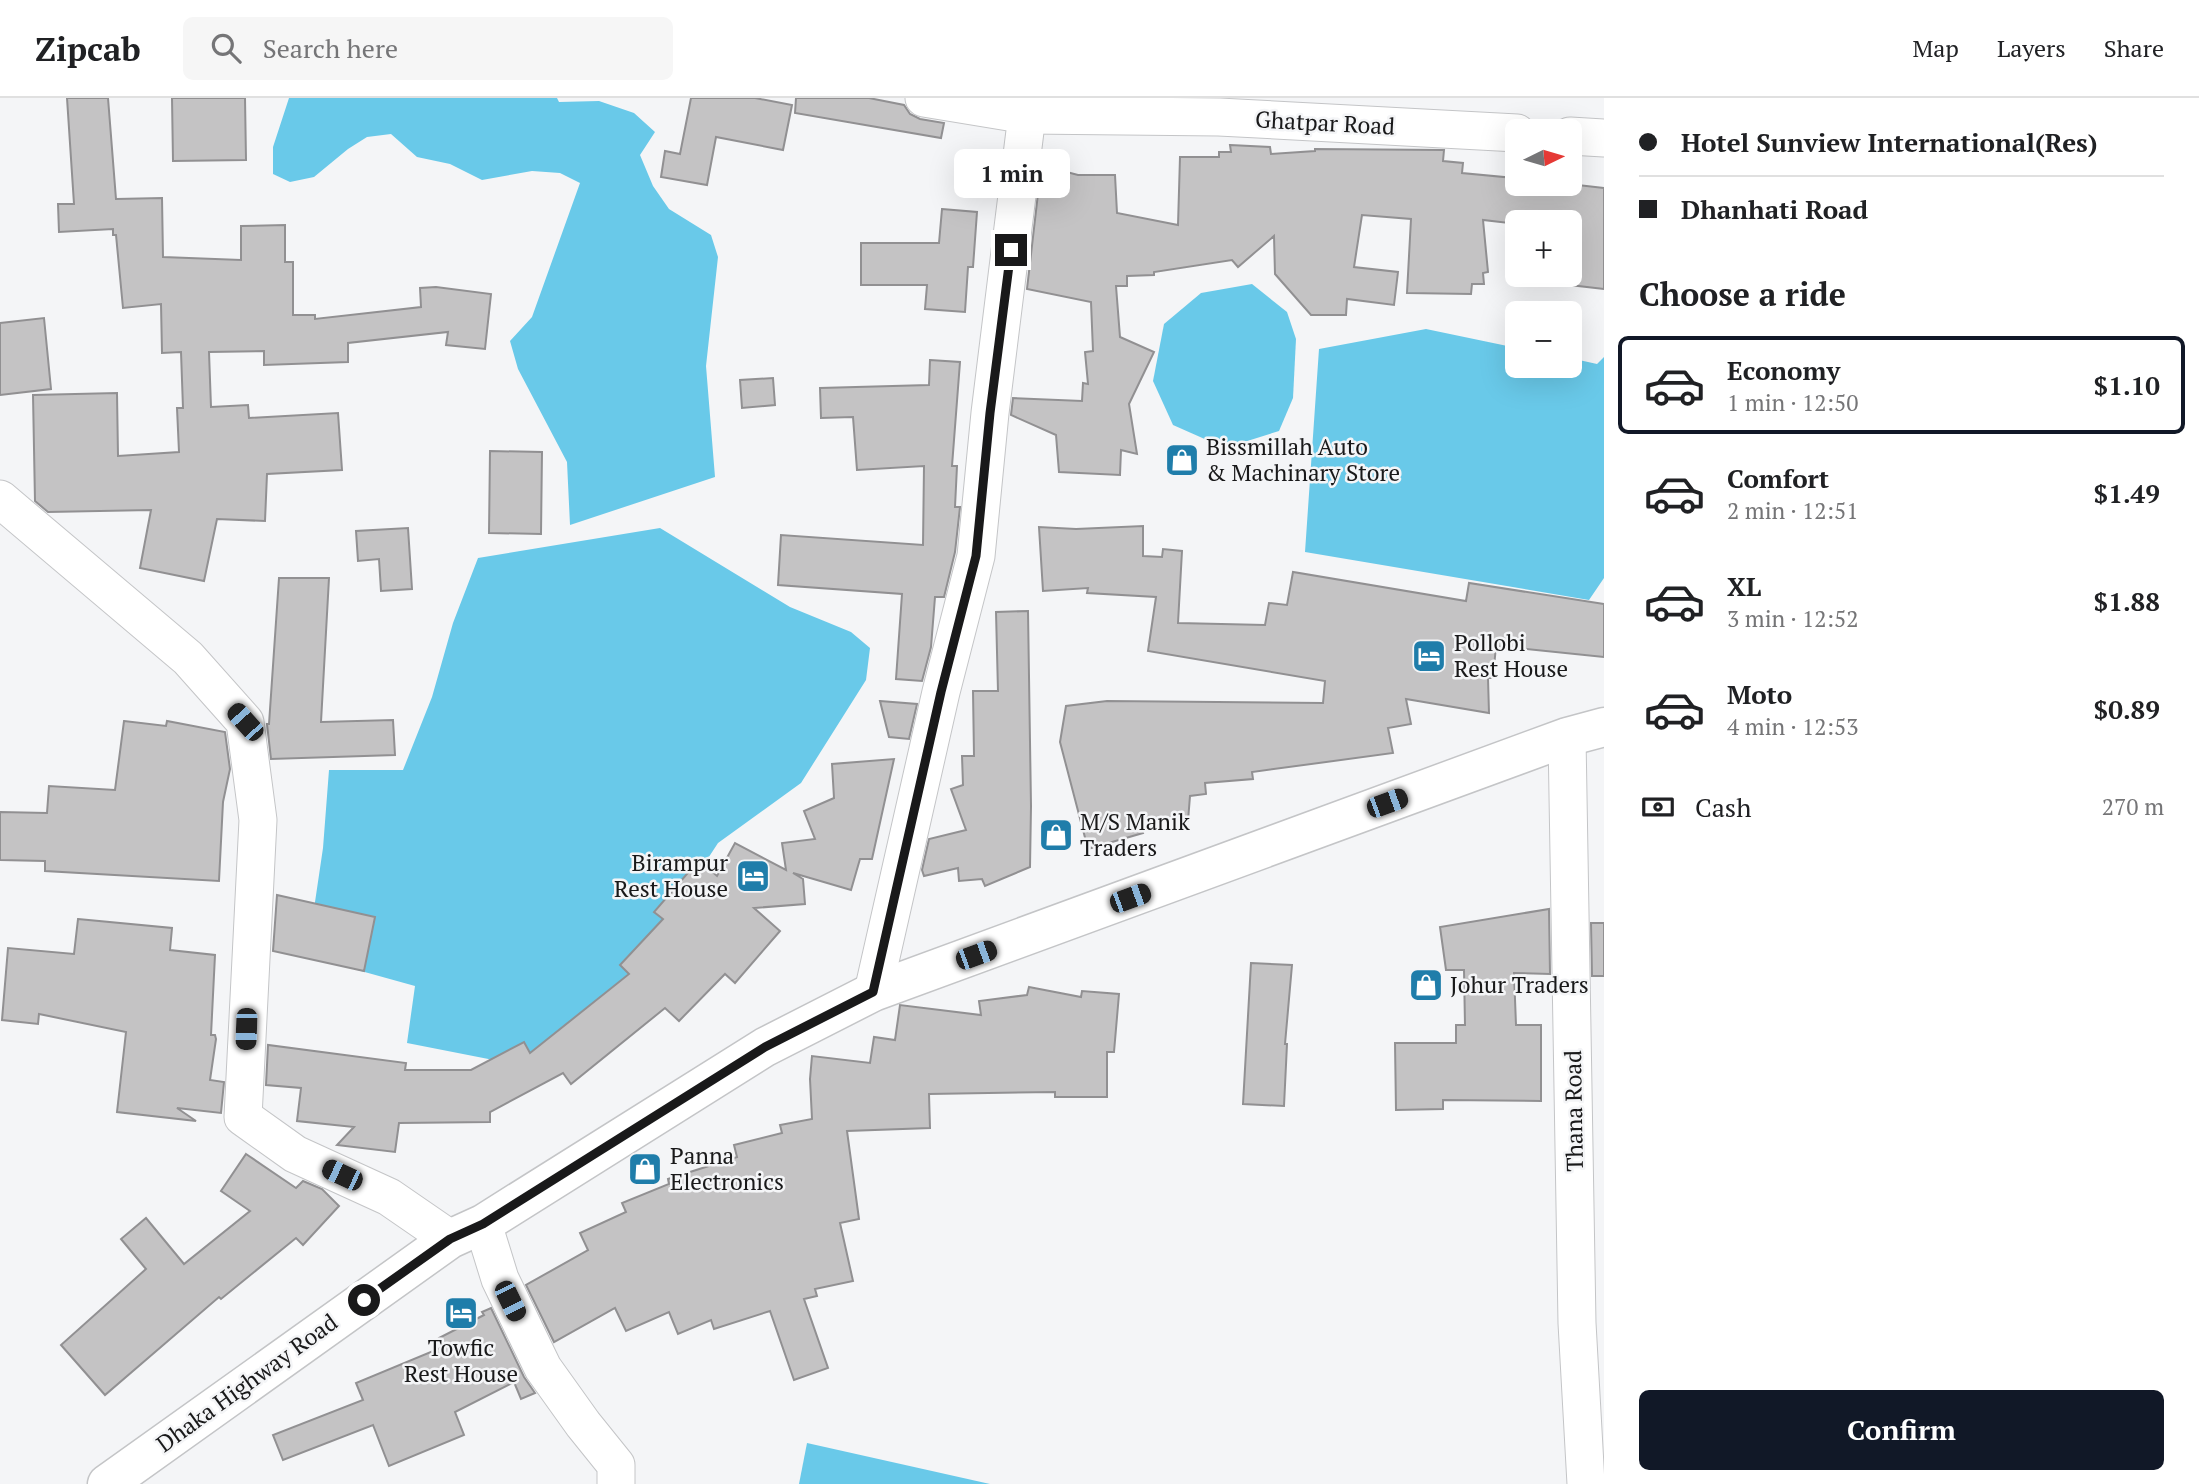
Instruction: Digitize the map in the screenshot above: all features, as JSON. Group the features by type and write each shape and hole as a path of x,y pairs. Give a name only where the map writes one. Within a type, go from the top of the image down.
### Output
{"main road":[{"name":"Dhaka Highway Road","path":"107,1484 466,1232 765,1047 873,992 1567,737 1604,727"}],"street":[{"name":"Ghatpar Road","path":"924,98 1027,115 1219,117 1505,132"},
{"path":"873,992 941,692 976,556 990,413 1027,115"},
{"path":"1582,137 1604,138"},
{"path":"0,499 188,658 245,722 258,820 243,1117 295,1154 466,1232 500,1279 542,1367 616,1465 616,1484"},
{"name":"Thana Road","path":"1567,737 1577,1323 1586,1484"}],"water":[{"path":"289,98 557,98 559,102 599,101 634,113 655,132 640,155 653,186 669,209 711,235 718,257 706,366 715,477 570,525 567,462 518,369 510,341 532,317 580,183 560,173 532,171 482,180 450,164 417,157 391,134 367,137 314,177 290,182 273,174 273,147"},
{"path":"1252,284 1287,312 1296,339 1293,398 1279,431 1225,448 1173,425 1153,381 1164,324 1201,293"},
{"path":"1426,329 1505,345 1505,378 1582,378 1582,361 1597,364 1604,357 1604,578 1589,600 1305,552 1319,349"},
{"path":"660,528 790,607 851,632 870,648 866,680 801,783 718,843 650,947 587,1024 529,1067 407,1043 415,986 307,956 323,848 329,770 403,770 432,697 453,623 478,558"},
{"path":"807,1443 990,1484 799,1484"}],"building":[{"path":"67,98 108,98 116,199 162,198 163,257 241,260 241,226 285,225 285,262 293,262 293,315 315,315 315,319 421,307 420,288 436,287 491,294 485,349 446,345 448,332 348,343 348,362 264,365 264,351 209,352 211,407 248,405 249,418 338,413 342,470 267,474 265,521 217,519 204,581 140,568 151,510 48,512 35,501 33,395 117,393 118,456 179,452 177,408 183,408 181,352 162,353 161,304 123,308 116,235 113,235 113,229 59,232 58,204 74,204"},
{"path":"172,98 245,98 246,160 173,161"},
{"path":"691,98 755,98 792,105 783,150 716,137 707,185 661,177 665,151 680,154"},
{"path":"796,98 869,98 904,105 910,114 920,119 944,123 941,138 795,113"},
{"path":"1230,145 1270,147 1271,154 1315,149 1444,150 1443,161 1463,163 1462,173 1505,177 1505,196 1582,196 1582,185 1604,188 1604,289 1582,286 1582,210 1505,210 1505,223 1483,220 1488,272 1483,273 1484,284 1472,284 1471,294 1407,293 1411,219 1362,215 1354,267 1398,272 1394,305 1347,299 1346,315 1311,315 1275,274 1274,236 1238,267 1232,260 1154,272 1154,275 1127,276 1127,286 1116,286 1120,337 1154,352 1129,404 1137,454 1121,450 1120,475 1059,472 1056,435 1011,415 1013,398 1082,401 1083,383 1088,384 1085,352 1093,351 1091,302 1027,289 1039,185 1044,166 1078,175 1115,175 1117,213 1178,225 1180,157 1219,157 1219,152 1231,152"},
{"path":"942,209 977,212 973,267 968,267 965,312 925,309 927,285 861,285 861,243 939,243"},
{"path":"44,318 51,389 0,395 0,323"},
{"path":"930,360 960,362 952,466 957,466 955,507 960,507 955,552 944,597 935,597 931,647 922,681 896,679 902,594 778,585 781,535 923,545 924,466 857,470 853,417 821,418 820,388 929,385"},
{"path":"773,378 775,405 742,408 740,380"},
{"path":"490,451 542,452 541,534 489,533"},
{"path":"1143,526 1143,556 1162,557 1163,549 1182,551 1178,623 1265,625 1269,603 1287,605 1293,572 1466,601 1469,583 1604,604 1604,657 1496,646 1493,678 1488,678 1489,713 1406,699 1411,724 1388,728 1393,753 1252,772 1253,779 1205,783 1206,794 1190,796 1188,821 1139,819 1143,833 1088,849 1060,742 1066,706 1107,701 1323,703 1325,681 1148,651 1156,597 1087,593 1088,588 1043,591 1039,527 1076,529"},
{"path":"408,528 412,589 381,591 379,559 358,561 356,531"},
{"path":"279,578 329,578 321,722 393,720 395,755 271,759 267,724"},
{"path":"1028,611 1030,867 985,886 982,879 959,881 958,868 924,876 922,870 929,839 966,830 951,789 963,785 962,756 974,756 973,691 998,691 996,612"},
{"path":"880,701 917,704 909,739 889,737"},
{"path":"124,721 166,726 167,721 225,732 230,769 223,802 219,881 45,871 45,861 0,860 0,812 47,813 49,786 115,790"},
{"path":"894,759 872,859 860,859 851,890 793,873 803,879 805,904 754,908 780,931 735,983 725,974 679,1021 665,1008 571,1084 563,1073 490,1112 490,1122 399,1123 395,1152 337,1145 354,1127 297,1121 301,1088 266,1085 268,1045 406,1063 405,1070 471,1070 524,1042 530,1053 629,974 620,965 663,919 654,912 699,860 717,876 735,843 786,870 782,843 815,839 804,811 834,798 832,764"},
{"path":"277,895 375,917 364,971 273,951"},
{"path":"1549,909 1550,974 1514,973 1516,1025 1541,1025 1541,1101 1443,1100 1443,1109 1396,1110 1395,1043 1456,1043 1456,1025 1465,1025 1464,970 1446,970 1440,927"},
{"path":"78,919 172,928 170,950 215,955 211,1035 215,1035 216,1039 210,1080 224,1082 221,1113 177,1108 196,1121 117,1112 126,1032 39,1014 38,1024 2,1020 8,948 74,954"},
{"path":"1591,923 1604,923 1604,976 1592,976"},
{"path":"1251,963 1292,965 1285,1044 1284,1106 1243,1104"},
{"path":"1029,987 1081,997 1082,991 1119,994 1114,1052 1107,1052 1107,1097 1055,1097 1055,1092 929,1094 930,1128 847,1131 859,1219 840,1223 853,1281 815,1289 817,1296 804,1299 828,1368 794,1380 770,1311 714,1329 711,1320 678,1334 669,1312 626,1331 615,1308 554,1342 526,1285 588,1250 580,1233 626,1212 622,1203 669,1184 668,1179 737,1157 734,1145 782,1133 780,1125 812,1119 812,1056 870,1063 874,1037 895,1040 900,1005 981,1015 979,1001 1027,995"},
{"path":"246,1154 296,1188 303,1181 322,1189 339,1206 303,1245 296,1238 221,1299 219,1297 105,1395 61,1345 146,1269 121,1239 146,1218 184,1264 250,1211 221,1191"},
{"path":"491,1308 524,1377 535,1393 521,1399 514,1382 455,1412 464,1435 389,1466 373,1425 283,1460 273,1435 363,1400 356,1383 443,1347 439,1338 484,1315 482,1312"}],"place":[{"name":"Bissmillah Auto & Machinary Store","path":"1182,460"},
{"name":"Pollobi Rest House","path":"1429,656"},
{"name":"M/S Manik Traders","path":"1056,835"},
{"name":"Birampur Rest House","path":"753,876"},
{"name":"Johur Traders","path":"1426,985"},
{"name":"Panna Electronics","path":"645,1169"},
{"name":"Towfic Rest House","path":"461,1313"}],"route":[{"path":"364,1300 450,1239 483,1224 765,1047 873,992 941,692 976,556 990,413 1011,250"}]}
